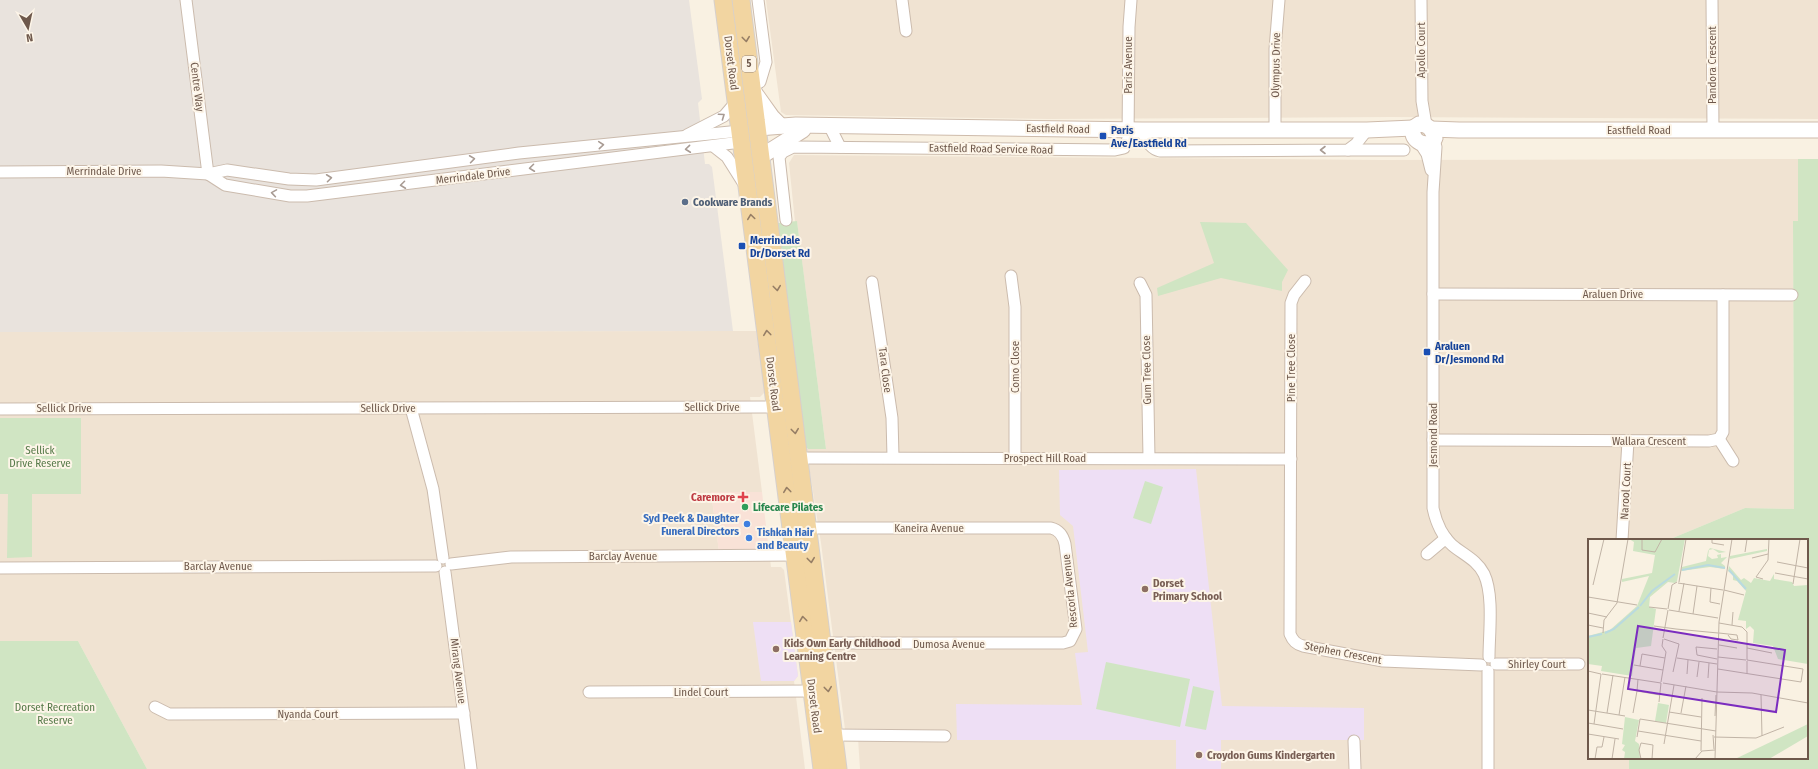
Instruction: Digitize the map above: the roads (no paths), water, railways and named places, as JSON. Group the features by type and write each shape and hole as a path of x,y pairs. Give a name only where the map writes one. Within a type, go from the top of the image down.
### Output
{"main road":[{"name":"Dorset Road","path":"723,0 748,190 784,406 798,458 807,528 814,644 812,691 822,769"},
{"name":"Dorset Road","path":"741,0 762,156 784,406 795,555 833,735 838,769"},
{"path":"752,88 772,117 781,126"},
{"name":"Eastfield Road","path":"740,137 781,126 1135,130 1369,130 1424,134 1459,130 1818,130"},
{"name":"Eastfield Road","path":"758,133 824,127"},
{"path":"762,156 803,130"}],"street":[{"name":"Centre Way","path":"186,0 208,174"},
{"path":"752,88 760,82 766,62 758,0"},
{"path":"902,0 906,31"},
{"name":"Paris Avenue","path":"1131,0 1129,27 1135,130"},
{"name":"Olympus Drive","path":"1275,130 1275,49 1279,0"},
{"name":"Apollo Court","path":"1421,0 1422,101 1424,134"},
{"name":"Pandora Crescent","path":"1712,0 1712,130"},
{"path":"681,138 724,116 736,102"},
{"path":"824,127 840,148"},
{"path":"1135,130 1154,150 1404,150"},
{"name":"Eastfield Road Service Road","path":"786,220 779,157 783,152 793,147 1120,150 1126,145 1135,130"},
{"path":"1348,150 1369,130"},
{"name":"Jesmond Road","path":"1424,134 1436,147 1433,192 1433,508 1438,527 1446,538 1452,545 1477,563 1487,582 1488,769"},
{"name":"Merrindale Drive","path":"208,174 225,185 290,196 307,196 713,146 740,137"},
{"name":"Merrindale Drive","path":"0,172 161,171 208,174 227,170 289,179 316,180 549,150 681,138 740,137"},
{"path":"713,146 727,157 748,190"},
{"path":"549,150 551,166"},
{"path":"450,162 452,178"},
{"name":"Como Close","path":"1011,276 1015,307 1015,458"},
{"name":"Pine Tree Close","path":"1291,459 1291,303 1294,295 1305,281"},
{"name":"Tara Close","path":"872,282 892,418 893,457"},
{"name":"Gum Tree Close","path":"1140,283 1146,295 1149,458"},
{"name":"Araluen Drive","path":"1433,294 1792,295"},
{"path":"1722,295 1723,432 1719,439 1733,461"},
{"name":"Sellick Drive","path":"0,409 784,406"},
{"name":"Mirang Avenue","path":"411,408 433,489 471,769"},
{"name":"Wallara Crescent","path":"1433,440 1709,441 1719,439"},
{"name":"Narool Court","path":"1622,539 1628,441"},
{"name":"Prospect Hill Road","path":"798,458 1291,459"},
{"name":"Stephen Crescent","path":"1291,459 1290,634 1294,641 1310,648 1383,661 1488,664"},
{"name":"Kaneira Avenue","path":"807,528 1051,528"},
{"name":"Rescorla Avenue","path":"1051,528 1060,533 1064,538 1076,629 1070,641 1052,644"},
{"path":"1426,554 1446,538"},
{"name":"Barclay Avenue","path":"0,568 444,565 510,556 795,555"},
{"name":"Dumosa Avenue","path":"814,644 1052,644"},
{"name":"Shirley Court","path":"1488,664 1579,664"},
{"name":"Lindel Court","path":"589,692 812,691"},
{"name":"Nyanda Court","path":"155,707 169,714 464,714"},
{"path":"833,735 945,736"},
{"path":"1354,741 1355,769"}],"place":[{"name":"Paris Ave/Eastfield Rd","path":"1103,136"},
{"name":"Cookware Brands","path":"685,202"},
{"name":"Merrindale Dr/Dorset Rd","path":"742,246"},
{"name":"Araluen Dr/Jesmond Rd","path":"1427,352"},
{"name":"Caremore","path":"743,497"},
{"name":"Lifecare Pilates","path":"745,507"},
{"name":"Syd Peek & Daughter Funeral Directors","path":"747,524"},
{"name":"Tishkah Hair and Beauty","path":"749,538"},
{"name":"Dorset Primary School","path":"1145,589"},
{"name":"Kids Own Early Childhood Learning Centre","path":"776,649"},
{"name":"Croydon Gums Kindergarten","path":"1199,755"}],"park label":[{"name":"Sellick Drive Reserve","path":"40,456"},
{"name":"Dorset Recreation Reserve","path":"55,713"}]}
